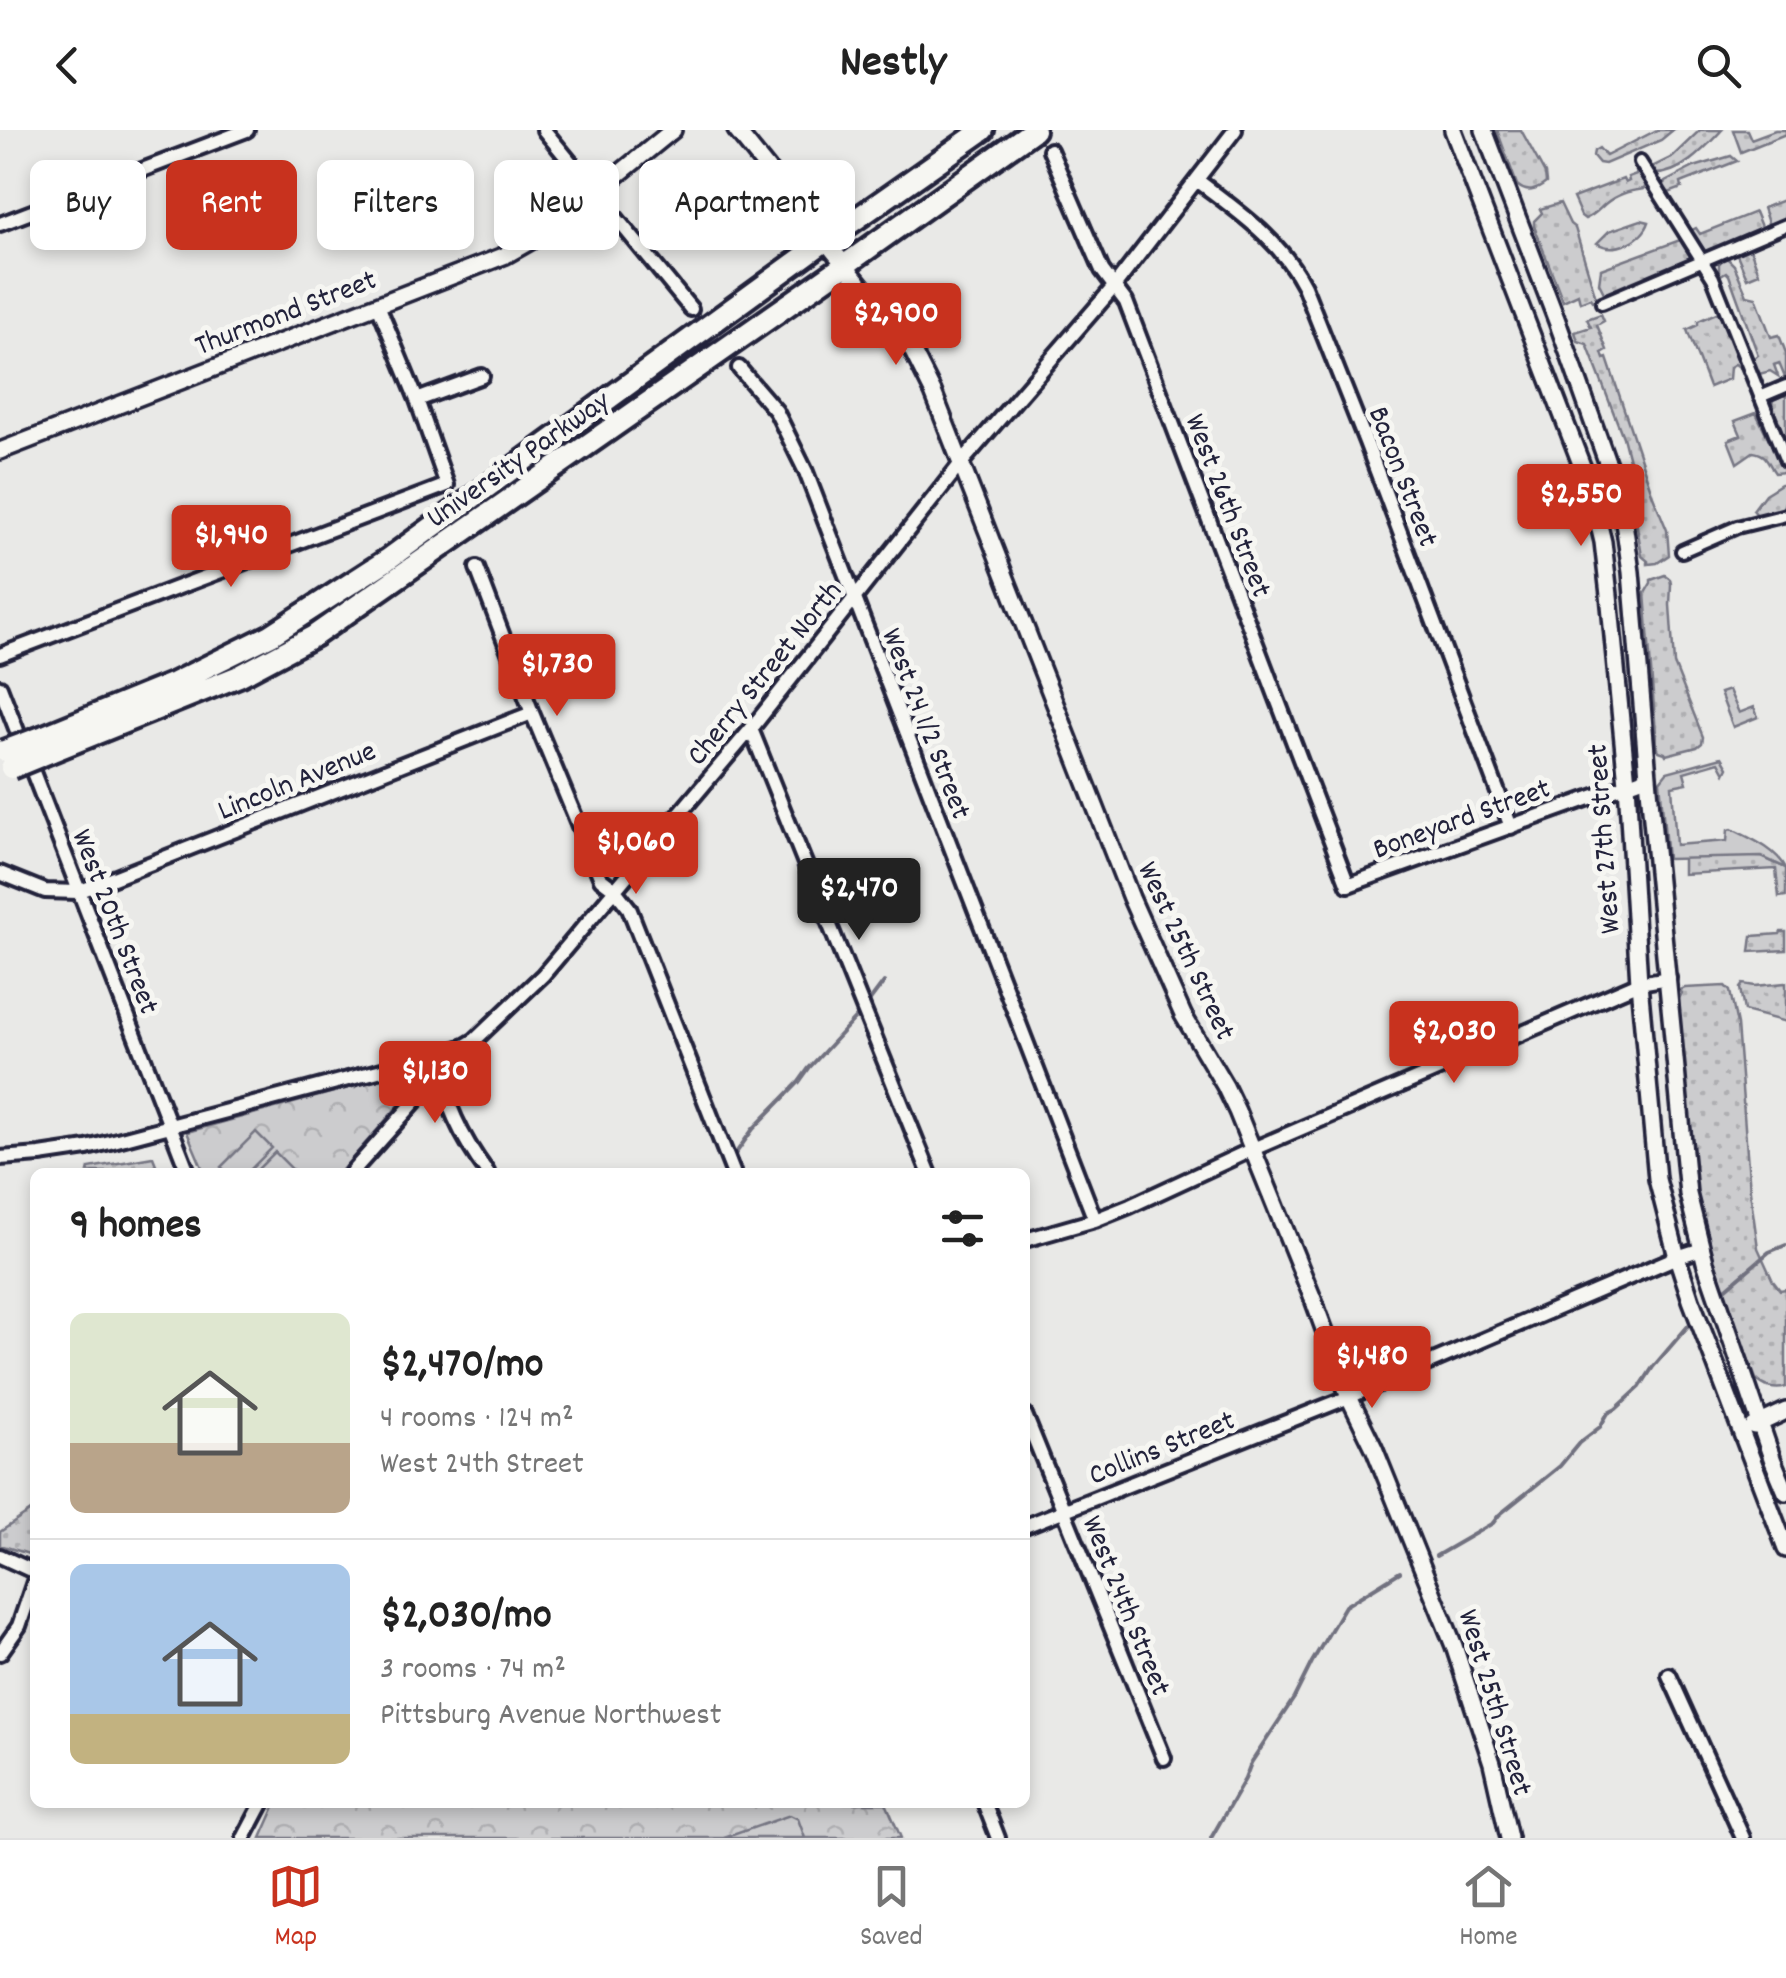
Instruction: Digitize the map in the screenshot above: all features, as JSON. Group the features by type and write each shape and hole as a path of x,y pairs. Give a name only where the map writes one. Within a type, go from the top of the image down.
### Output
{"main road":[{"name":"University Parkway","path":"855,220 983,130"},
{"name":"University Parkway","path":"4,761 240,676 314,636 1034,130"},
{"name":"University Parkway","path":"47,744 271,635 387,560 813,250"}],"street":[{"path":"0,224 247,130"},
{"path":"544,130 568,160"},
{"name":"Thurmond Street","path":"619,175 673,130"},
{"name":"West 25th Street","path":"736,130 760,160"},
{"name":"Cherry Street North","path":"0,1158 87,1148 435,1056 464,1046 489,1027 543,976 751,729 962,462 1113,288 1235,130"},
{"name":"West 27th Street","path":"1454,130 1590,487 1605,560 1657,1179 1676,1258 1786,1549"},
{"name":"West 27th Street","path":"1484,130 1621,501 1688,1194 1702,1249 1786,1492"},
{"name":"West 26th Street","path":"1050,150 1102,270 1126,302 1348,885"},
{"path":"1640,162 1713,278 1786,461"},
{"name":"Bacon Street","path":"1196,180 1272,240 1304,286 1511,827"},
{"path":"619,222 692,309"},
{"path":"1602,303 1786,224"},
{"name":"Thurmond Street","path":"0,450 513,250"},
{"name":"West 25th Street","path":"832,250 910,346 933,392 1131,898 1183,1015 1225,1086 1454,1646 1492,1763 1509,1838"},
{"path":"0,655 447,485 378,305"},
{"name":"West 24 1/2 Street","path":"739,368 776,411 806,472 1095,1220"},
{"path":"416,400 482,376"},
{"path":"1760,397 1786,386"},
{"path":"1682,551 1737,528 1786,516"},
{"path":"477,568 601,879 629,908 731,1168"},
{"name":"West 20th Street","path":"0,687 186,1168"},
{"name":"Lincoln Avenue","path":"78,892 532,713"},
{"path":"751,729 927,1168"},
{"name":"Boneyard Street","path":"1348,885 1648,777"},
{"path":"0,873 46,891 78,892"},
{"path":"1030,1239 1130,1206 1252,1149 1639,983 1668,978"},
{"path":"356,1168 428,1087 435,1056"},
{"path":"435,1056 445,1098 484,1168"},
{"name":"Collins Street","path":"1030,1524 1350,1397 1702,1249"},
{"path":"1742,1432 1786,1410"},
{"name":"West 24th Street","path":"1030,1428 1164,1758"},
{"path":"0,1556 30,1572"},
{"path":"0,1653 19,1626 30,1591"},
{"path":"1669,1675 1742,1838"},
{"path":"244,1838 260,1808"},
{"path":"986,1808 998,1838"}],"green space":[{"path":"1497,130 1521,130 1546,183 1532,190 1517,185"},
{"path":"1657,130 1673,130 1661,140 1605,164 1593,156 1599,148 1606,156"},
{"path":"1700,130 1722,130 1683,165 1654,174 1650,168 1672,157"},
{"path":"1733,130 1747,130 1751,139 1775,130 1786,130 1786,134 1741,152"},
{"path":"1731,156 1737,161 1681,183 1682,188 1666,194 1663,189 1665,182 1694,167"},
{"path":"1639,173 1646,185 1644,189 1614,198 1585,219 1581,216 1573,198 1623,179 1625,183 1628,177"},
{"path":"1786,199 1786,219 1769,226 1763,208"},
{"path":"1560,203 1575,228 1596,299 1592,301 1590,298 1580,302 1578,294 1563,301 1534,226 1542,213 1540,209"},
{"path":"1755,212 1762,229 1704,252 1690,231 1696,228 1700,234"},
{"path":"1641,220 1649,222 1646,229 1627,244 1611,247 1597,243 1609,231"},
{"path":"1680,240 1691,258 1605,295 1599,283 1601,269"},
{"path":"1749,246 1759,273 1747,278 1736,252"},
{"path":"1725,256 1734,265 1747,295 1756,297 1771,337 1779,335 1786,353 1786,380 1779,363 1774,365 1778,376 1770,371 1758,377 1750,357 1758,355 1729,275 1726,272 1719,276 1719,264"},
{"path":"1721,311 1743,370 1735,364 1730,367 1729,379 1709,387 1687,330"},
{"path":"1601,314 1604,321 1597,325 1607,350 1602,353 1667,530 1669,555 1657,563 1648,564 1642,556 1633,503 1638,495 1623,437 1587,344 1578,341 1575,332 1591,327 1587,319"},
{"path":"1786,394 1786,446 1771,410 1773,400"},
{"path":"1756,413 1785,472 1775,473 1764,457 1753,452 1737,463 1728,440 1741,435 1735,421"},
{"path":"1786,481 1782,508 1758,516 1753,510 1765,494"},
{"path":"1665,575 1671,584 1674,664 1703,737 1697,747 1666,755 1657,746 1645,593 1651,580"},
{"path":"1729,690 1739,713 1754,707 1758,717 1733,727 1720,693"},
{"path":"1722,757 1728,767 1725,773 1719,762 1684,772 1687,783 1672,786 1676,845 1727,841 1728,830 1732,829 1770,850 1786,868 1762,857 1667,859 1660,781 1667,772"},
{"path":"1762,857 1786,868 1786,896 1779,897 1776,869 1683,874 1683,858"},
{"path":"1786,932 1786,950 1750,952 1752,936"},
{"path":"1786,983 1786,1022 1744,1011 1740,988 1743,984"},
{"path":"1725,986 1730,991 1737,1025 1758,1248 1773,1281 1780,1290 1786,1289 1786,1387 1782,1388 1756,1379 1711,1257 1691,1162 1680,990"},
{"path":"426,1067 420,1081 344,1168 202,1168 187,1132"},
{"path":"256,1132 272,1148 252,1168 221,1167"},
{"path":"275,1152 291,1168 259,1168"},
{"path":"153,1157 157,1168 89,1168"},
{"path":"30,1511 30,1554 0,1545 0,1532"},
{"path":"274,1808 888,1808 901,1838 261,1838"},
{"path":"790,1815 798,1819 805,1838 724,1838"}],"waterway":[{"path":"866,1006 884,982"},
{"path":"731,1160 753,1129 860,1013"},
{"path":"1722,1292 1769,1252 1786,1245"},
{"path":"1436,1556 1493,1523 1560,1466 1579,1443 1600,1427 1608,1413 1640,1387 1694,1319"},
{"path":"1211,1838 1345,1606 1400,1572"}]}
